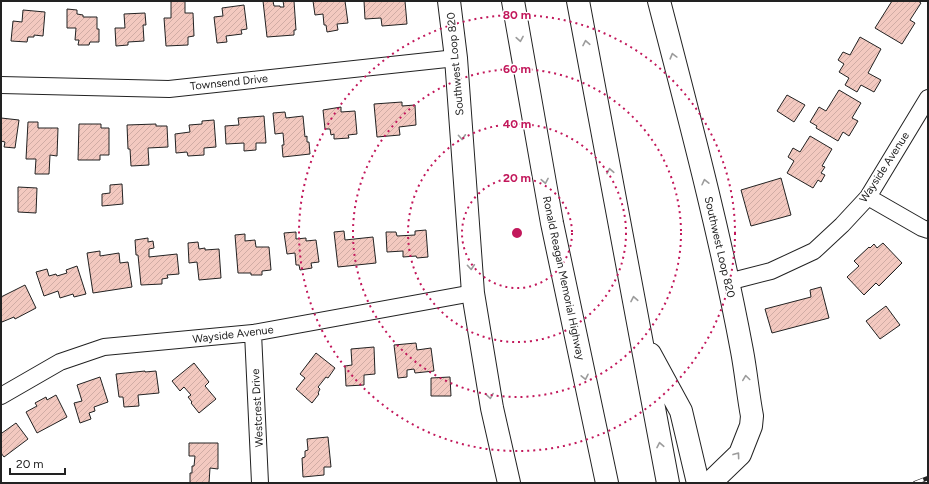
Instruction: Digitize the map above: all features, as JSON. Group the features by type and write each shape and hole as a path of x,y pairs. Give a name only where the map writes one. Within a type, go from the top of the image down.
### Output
{"main road":[{"name":"Southwest Loop 820","path":"449,1 456,58 473,293 492,408 509,483"},
{"name":"Ronald Reagan Memorial Highway","path":"513,1 552,223 607,483"},
{"path":"578,1 668,483"},
{"name":"Southwest Loop 820","path":"659,1 728,282 742,352 752,416 751,426 740,454 710,483"},
{"path":"641,337 681,411 698,483"},
{"path":"597,483 601,452"}],"street":[{"name":"Townsend Drive","path":"1,85 169,89 456,58"},
{"name":"Wayside Avenue","path":"728,282 771,271 814,251 842,225 868,197 928,98"},
{"path":"868,197 928,230"},
{"name":"Wayside Avenue","path":"1,396 60,362 104,347 253,333 473,293"},
{"name":"Westcrest Drive","path":"253,333 260,483"}],"building":[{"path":"171,1 185,1 185,13 193,13 194,36 188,37 188,45 166,46 164,18 171,18"},
{"path":"263,1 273,1 274,6 284,7 283,1 294,1 296,30 294,30 294,35 267,37"},
{"path":"313,1 345,1 348,23 337,24 338,30 327,32 326,25 324,25 323,14 315,15"},
{"path":"364,1 405,1 407,24 382,26 381,18 365,19"},
{"path":"892,1 918,1 921,3 910,20 915,23 902,44 875,28"},
{"path":"244,5 247,29 241,30 242,34 226,36 227,42 217,43 214,17 223,16 222,8"},
{"path":"67,9 77,10 77,14 83,15 83,17 97,17 99,42 90,42 89,45 78,45 79,40 75,40 76,28 67,28"},
{"path":"23,10 45,12 43,36 34,35 34,37 28,37 27,42 11,41 13,21 22,22"},
{"path":"145,13 146,25 143,25 144,41 128,42 128,45 116,46 115,28 125,28 124,14"},
{"path":"860,37 881,49 868,73 881,80 874,92 861,85 857,92 845,85 849,78 839,72 844,64 838,60 843,52 850,55"},
{"path":"839,90 861,103 852,118 858,121 849,136 843,132 838,141 816,128 817,126 810,122 819,107 826,111"},
{"path":"787,95 805,105 794,122 777,111"},
{"path":"402,102 402,106 415,105 416,125 399,127 400,135 377,137 374,104"},
{"path":"341,107 341,112 355,111 357,134 348,135 349,138 334,139 334,134 331,135 330,129 325,129 323,110"},
{"path":"285,112 286,118 303,116 305,137 307,136 307,142 309,142 310,154 283,157 283,133 275,134 273,113"},
{"path":"264,116 266,143 256,143 256,150 244,151 244,143 226,144 225,126 239,125 238,118"},
{"path":"1,118 19,120 15,148 4,147 5,142 1,141"},
{"path":"214,120 216,147 204,148 204,155 188,156 187,152 176,153 175,134 190,132 189,125 202,124 202,121"},
{"path":"28,122 38,122 38,128 58,128 57,156 50,155 49,174 35,174 36,159 26,159"},
{"path":"79,124 101,124 101,128 109,128 109,155 100,155 100,160 78,160"},
{"path":"156,124 156,126 167,126 168,147 148,148 149,165 131,166 130,149 128,149 127,125"},
{"path":"810,136 832,149 822,166 825,167 821,173 825,175 821,182 818,180 813,188 787,173 794,161 788,157 793,148 800,152"},
{"path":"781,178 791,215 751,226 741,190"},
{"path":"122,184 123,204 102,206 102,194 110,193 110,185"},
{"path":"18,187 37,188 36,213 18,212"},
{"path":"426,230 428,257 403,257 403,251 387,252 386,232 396,232 397,236 415,235 415,231"},
{"path":"344,231 345,240 373,237 376,263 338,267 334,232"},
{"path":"296,232 296,239 306,238 306,241 316,240 319,262 311,263 312,268 300,270 299,265 296,265 295,253 287,254 284,233"},
{"path":"245,234 245,241 255,240 256,247 269,247 271,270 262,271 262,275 238,273 235,235"},
{"path":"148,238 148,242 153,241 154,248 149,249 149,257 177,254 179,274 167,275 168,278 162,279 162,284 141,285 135,240"},
{"path":"198,242 199,249 219,249 221,278 199,280 197,262 189,263 188,243"},
{"path":"883,243 902,263 879,286 876,283 864,295 847,277 859,266 854,261 869,247 870,248 874,244 877,248"},
{"path":"100,251 100,256 119,253 120,263 128,262 132,287 93,293 87,253"},
{"path":"77,266 86,294 74,297 73,294 60,298 58,291 44,296 36,272 47,269 49,276 56,274 57,276 67,273 66,270"},
{"path":"25,285 36,308 15,319 14,317 2,322 1,297"},
{"path":"821,287 829,318 772,333 765,309 811,297 810,290"},
{"path":"886,306 900,325 880,339 866,321"},
{"path":"416,343 417,350 431,348 434,371 415,373 414,369 407,370 407,377 398,378 394,345"},
{"path":"374,347 375,374 364,375 364,385 346,386 345,366 352,365 351,349"},
{"path":"316,353 335,368 328,378 326,377 318,387 320,389 319,394 312,403 296,389 305,378 300,374"},
{"path":"194,363 209,382 205,386 216,399 199,413 188,397 191,395 184,387 180,391 172,381"},
{"path":"156,371 159,393 138,395 139,406 124,407 123,397 119,397 116,374"},
{"path":"100,377 108,402 94,407 95,411 89,413 91,419 80,423 74,403 82,401 77,385"},
{"path":"450,377 451,396 431,396 431,378"},
{"path":"56,395 67,417 37,433 26,412 37,406 35,403 46,397 47,400"},
{"path":"16,423 28,439 4,457 1,453 1,432 2,433"},
{"path":"328,437 331,467 324,467 324,475 303,477 302,458 305,457 305,451 308,450 307,439"},
{"path":"189,443 218,443 218,469 210,468 209,483 190,483 190,473 192,473 192,466 194,466 195,456 189,456"}],"railway":[{"path":"915,483 928,478"}]}
